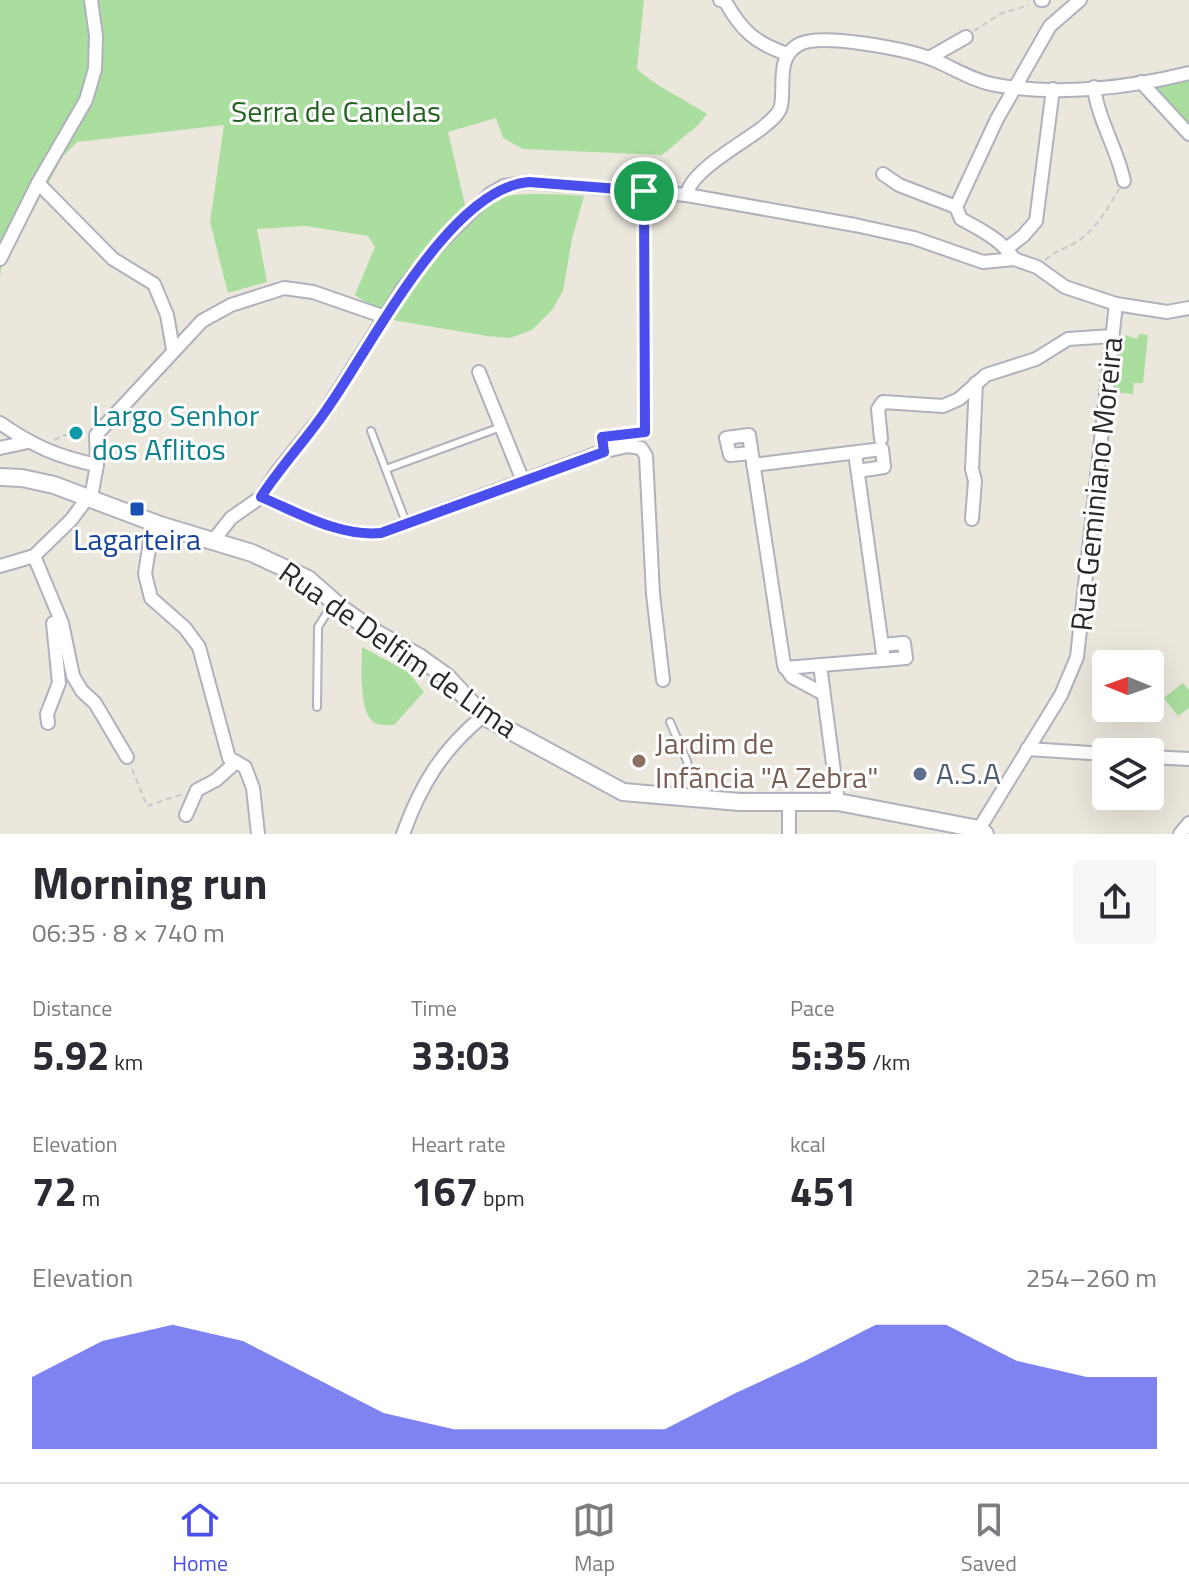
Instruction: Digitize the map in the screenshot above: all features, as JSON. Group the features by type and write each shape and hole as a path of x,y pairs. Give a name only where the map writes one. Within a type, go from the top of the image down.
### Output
{"main road":[{"name":"Rua de Delfim de Lima","path":"0,477 54,485 153,522 252,553 308,579 376,633 447,677 483,716 623,792 692,798 838,802 982,832"}],"street":[{"path":"0,259 38,183 86,100 95,69 96,36 91,0"},
{"path":"723,0 737,24 763,46 787,54"},
{"path":"956,207 997,119 1050,26 1080,0"},
{"path":"929,58 966,37"},
{"path":"687,195 688,186 698,174 771,121 781,108 782,74 787,54 812,39 891,48 929,58 994,85 1053,89 1094,87 1189,73"},
{"path":"1141,82 1189,134"},
{"path":"1094,87 1097,107 1124,181"},
{"path":"213,541 231,518 261,497 325,412 403,288 436,247 483,200 498,190 529,182 687,195 886,231 983,262 1010,254 1036,221 1053,89"},
{"path":"883,174 899,185 956,207 961,219 1010,254 1037,267 1065,287 1116,304 1167,312 1189,306"},
{"path":"38,183 113,259 154,284 167,315 173,349"},
{"path":"0,566 36,561 71,520 92,492 97,465 96,435 202,321 231,305 284,288 313,292 385,317"},
{"name":"Rua Geminiano Moreira","path":"982,832 1027,749 1061,695 1073,670 1080,644 1085,573 1116,304"},
{"path":"858,471 884,467 878,409 883,402 943,406 959,399 986,375 1036,359 1068,339 1112,336"},
{"path":"479,372 523,481"},
{"path":"972,519 976,383"},
{"path":"0,423 53,454 97,465"},
{"path":"822,693 794,678 784,667 752,459 855,453 881,444"},
{"path":"0,448 34,445"},
{"path":"261,497 353,533 381,533 604,452 638,446 644,449 646,456 653,594 663,680"},
{"path":"855,453 884,660"},
{"path":"153,522 145,574 151,598 185,628 199,647 229,758 245,767 253,788 258,834"},
{"path":"36,561 56,634 59,683 47,714 48,723"},
{"path":"36,561 62,623 73,676 82,691 95,703 127,757"},
{"path":"784,667 906,658 904,643 882,645"},
{"path":"820,665 838,802"},
{"path":"403,834 426,778 451,747 483,716"},
{"path":"1027,749 1092,753"},
{"path":"1164,758 1189,759"},
{"path":"186,815 197,790 216,780 236,762"},
{"path":"789,802 789,834"},
{"path":"1180,834 1189,823"}],"lane":[{"path":"604,452 602,437 645,432 644,191"},
{"path":"386,469 501,427"},
{"path":"371,431 407,525"},
{"path":"317,707 318,627 333,601"},
{"path":"670,722 687,761 692,798"}],"path":[{"path":"966,37 985,21 1042,0"},
{"path":"1037,267 1054,252 1078,241 1096,225 1124,181"},
{"path":"57,438 96,435"},
{"path":"127,757 147,806 197,790"}],"green space":[{"name":"Serra de Canelas","path":"0,0 644,0 637,69 707,114 662,155 523,149 503,138 496,118 448,132 465,205 508,196 584,196 572,239 563,291 552,310 532,330 510,338 392,320 355,295 375,247 368,236 306,226 257,229 267,282 228,293 210,222 224,125 77,142 63,156 1,269 0,278"},
{"path":"1189,77 1189,141 1164,110 1156,85"},
{"path":"1139,334 1148,335 1143,383 1134,383 1133,394 1112,392 1118,341 1123,341 1125,335 1137,339"},
{"path":"362,647 408,672 424,692 394,725 375,723 366,710 362,688"},
{"path":"1183,683 1189,690 1189,708 1178,716 1164,698"}],"place":[{"name":"Largo Senhor dos Aflitos","path":"76,433"},
{"name":"Lagarteira","path":"137,509"},
{"name":"Jardim de Infãncia \"A Zebra\"","path":"639,761"},
{"name":"A.S.A","path":"920,774"}],"route":[{"path":"529,182 644,191 645,432 602,437 604,452 381,533 353,533 336,528 261,497 351,374 403,288 436,247 490,194 504,186 529,182"}]}
